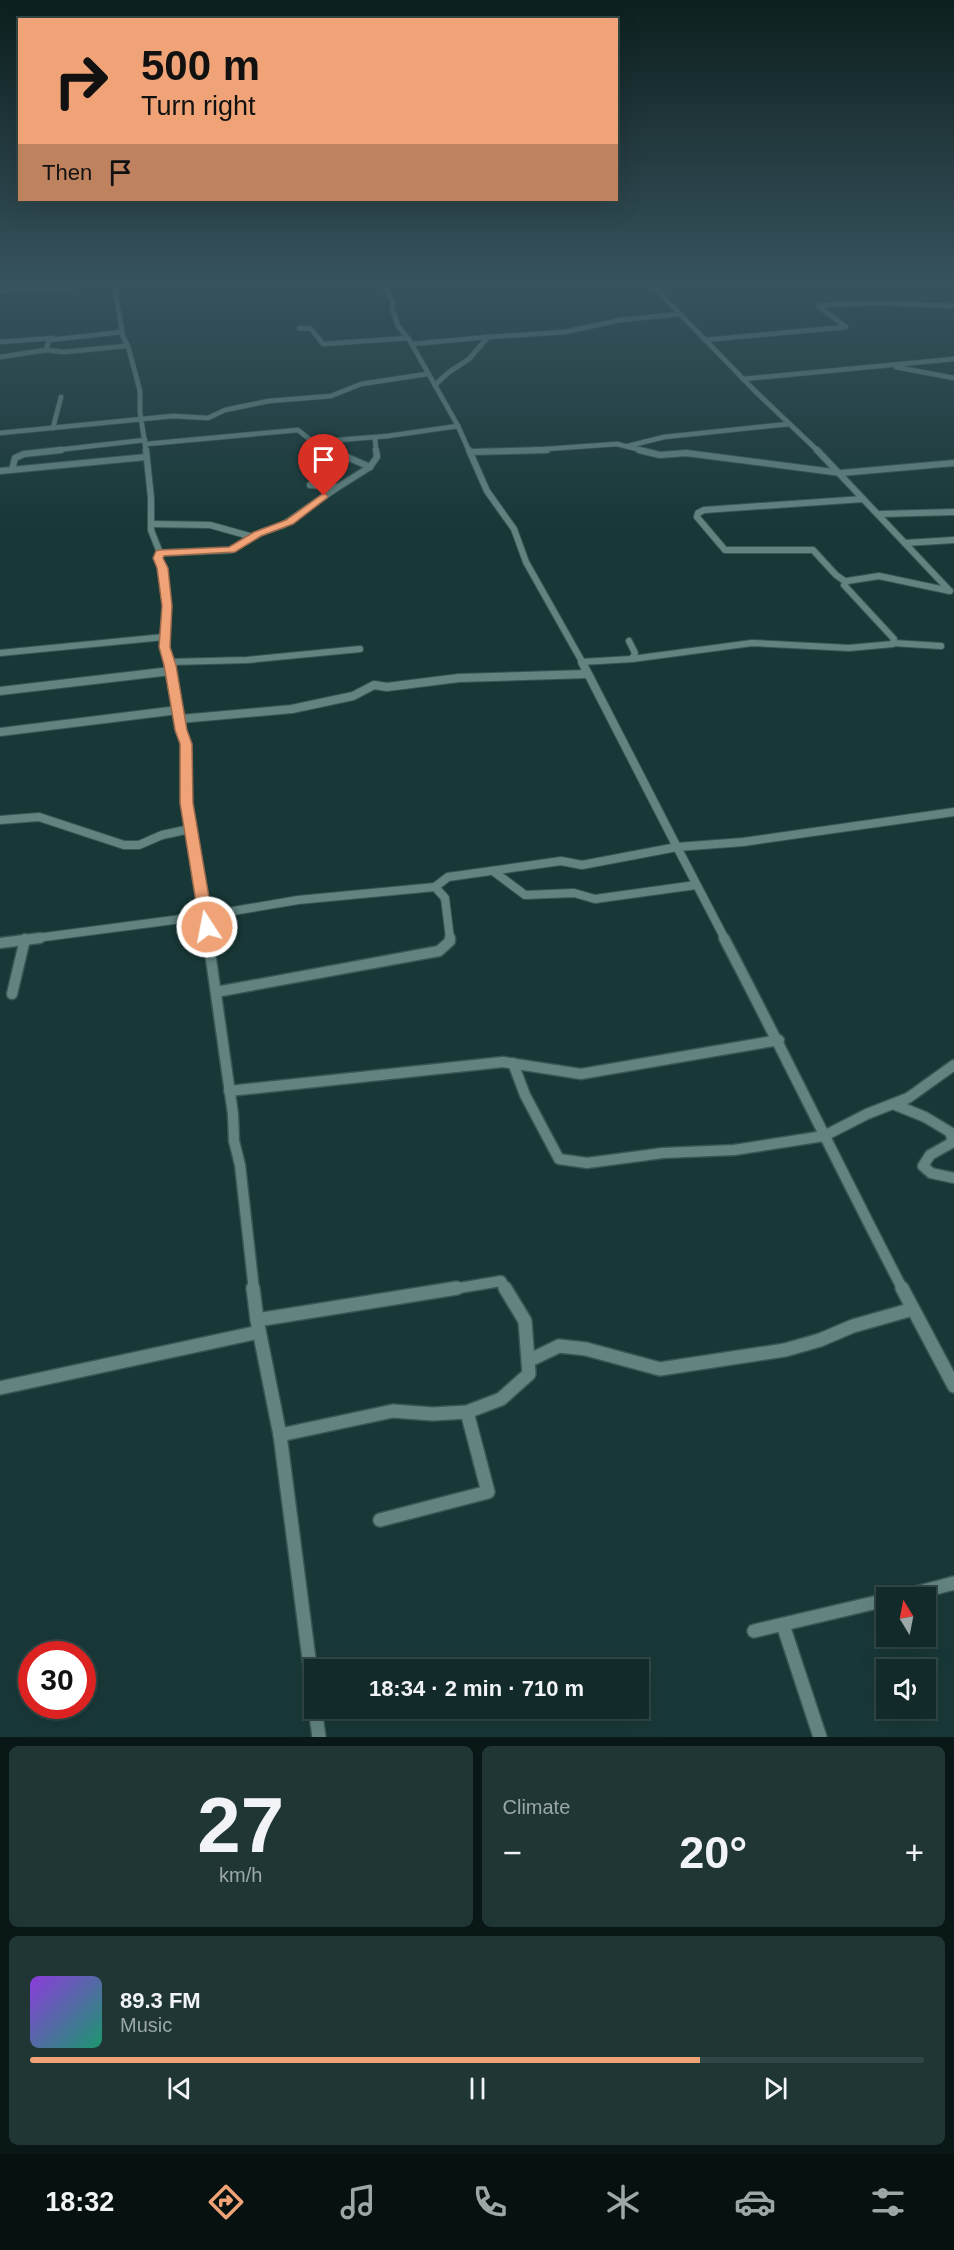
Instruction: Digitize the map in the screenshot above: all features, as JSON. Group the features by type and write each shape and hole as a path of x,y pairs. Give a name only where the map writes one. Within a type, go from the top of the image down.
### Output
{"street":[{"path":"132,364 138,382 141,419 146,442 151,498 151,530 160,553 158,558 162,568 167,606 164,637 173,696 186,744 186,803 216,992 258,1326 280,1435 309,1659"},
{"path":"422,364 458,426 487,491 514,529 526,562 581,662 779,1040 824,1136 954,1386"},
{"path":"435,385 448,372 461,364"},
{"path":"728,364 841,473 952,593"},
{"path":"743,379 897,364"},
{"path":"886,365 954,378"},
{"path":"0,433 173,416 208,418 225,410 269,401 324,397 361,384 427,375"},
{"path":"53,428 61,396"},
{"path":"627,446 664,436 789,424"},
{"path":"313,442 375,437 458,426"},
{"path":"12,470 15,458 24,454 297,430 313,442 370,467"},
{"path":"160,553 230,550 253,537 283,525 370,467 378,457 375,437"},
{"path":"470,452 521,452 610,444 660,455 686,453 841,473 954,463"},
{"path":"0,471 146,457"},
{"path":"310,485 338,487"},
{"path":"863,499 704,510 698,513 697,517 725,550 770,552 813,550 836,575 846,582 879,576 952,593"},
{"path":"880,514 954,512"},
{"path":"152,524 210,525 253,537"},
{"path":"905,543 954,540"},
{"path":"846,582 844,585 894,639 893,643"},
{"path":"0,653 164,637"},
{"path":"629,642 635,653 632,659"},
{"path":"581,662 685,654 717,647 772,643 829,648 880,647 893,643 941,646"},
{"path":"0,691 170,666 360,649"},
{"path":"0,732 179,715 292,709 353,696 374,685 387,687 459,678 587,674"},
{"path":"0,943 204,916 298,900 435,887 448,878 561,861 582,864 638,856 677,847 742,842 954,812"},
{"path":"0,820 39,817 124,846 139,845 162,835 190,829"},
{"path":"493,871 525,895 574,893 595,899 696,885"},
{"path":"216,992 439,951 450,941 445,898 435,887"},
{"path":"12,994 25,939"},
{"path":"229,1091 502,1062 581,1074 779,1040"},
{"path":"513,1063 525,1095 559,1159 587,1163 663,1153 734,1150 824,1136 867,1114 908,1098 954,1065"},
{"path":"893,1104 925,1117 950,1132 953,1142 930,1155 923,1166 931,1173 954,1178"},
{"path":"0,1388 258,1326 501,1281 525,1321 530,1360 529,1374 501,1399 467,1412 433,1414 393,1411 280,1435"},
{"path":"530,1360 559,1346 586,1349 660,1370 785,1350 820,1340 853,1326 913,1309"},
{"path":"380,1520 488,1492 467,1412"},
{"path":"936,1588 954,1583"},
{"path":"754,1631 876,1602"},
{"path":"783,1624 820,1737"},
{"path":"317,1719 319,1737"}],"route":[{"path":"207,927 186,803 186,744 173,696 170,665 164,642 167,606 162,568 158,558 160,553 231,550 257,534 289,522 324,496"}]}
